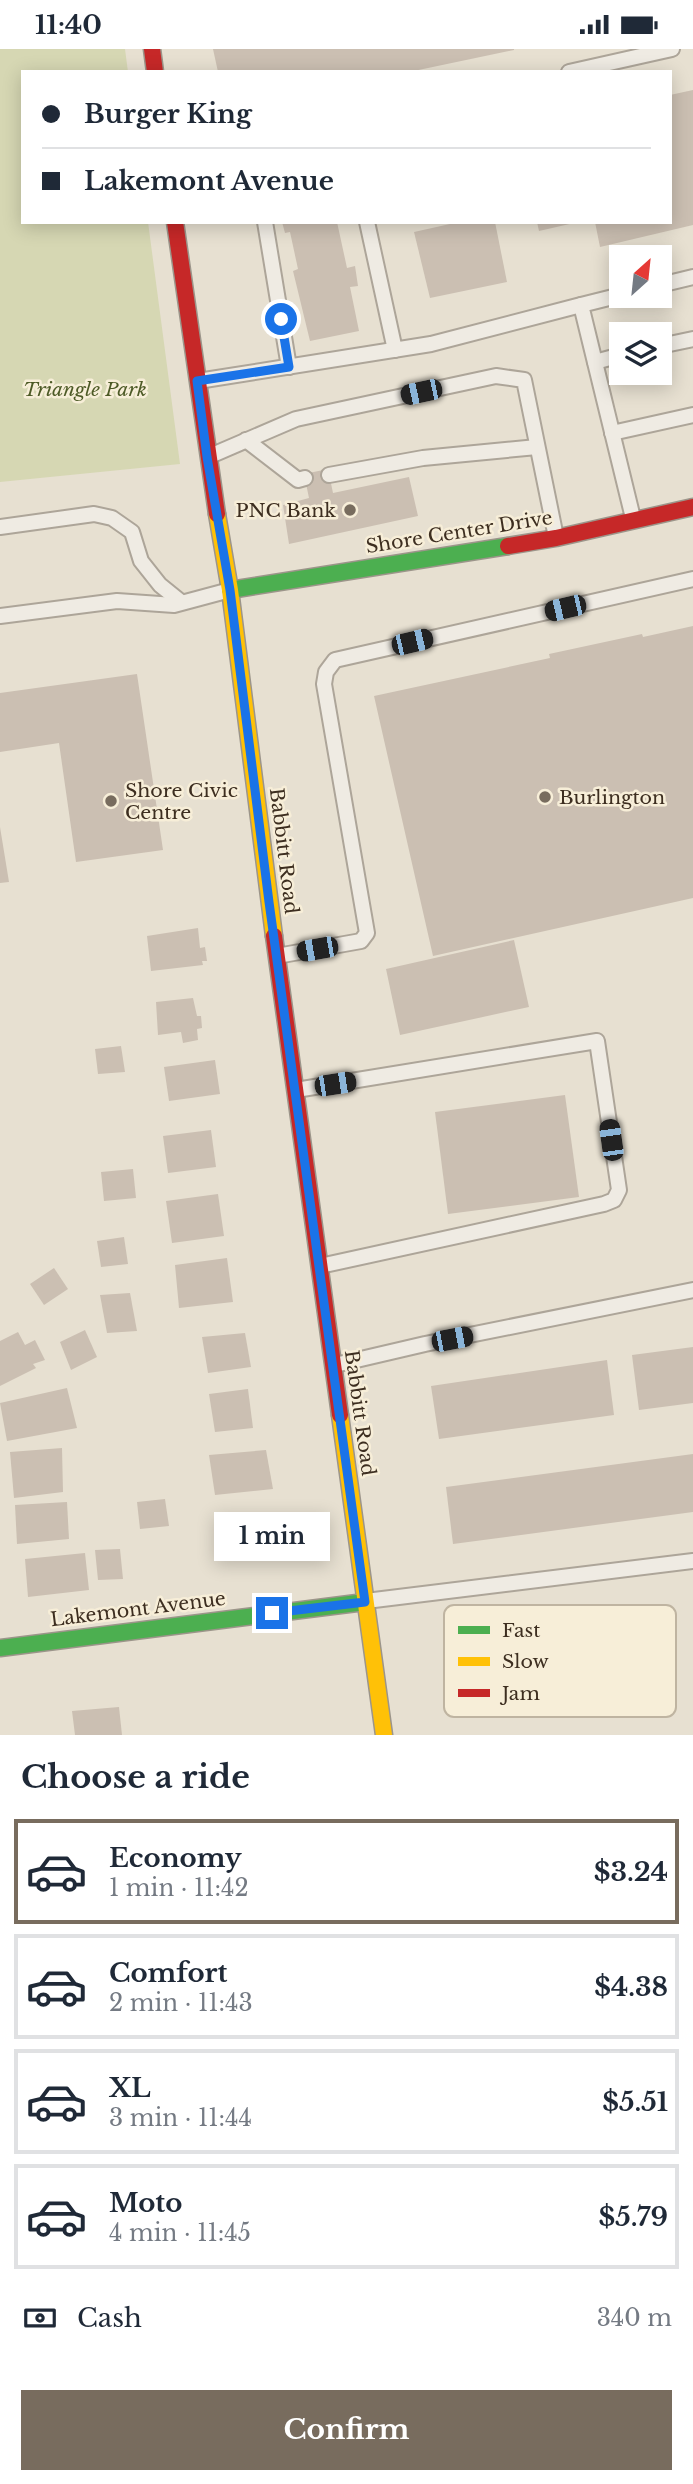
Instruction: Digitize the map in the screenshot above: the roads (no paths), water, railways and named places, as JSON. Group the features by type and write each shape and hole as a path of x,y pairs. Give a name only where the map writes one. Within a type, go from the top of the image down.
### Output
{"main road":[{"path":"152,49 155,70"},
{"name":"Babbitt Road","path":"175,224 207,457 230,590 276,957 384,1735"},
{"name":"Shore Center Drive","path":"230,590 556,538 693,507"},
{"name":"Lakemont Avenue","path":"0,1648 365,1602"}],"lane":[{"path":"578,70 672,49"},
{"path":"265,224 289,367"},
{"path":"367,224 395,350"},
{"path":"672,282 693,277"},
{"path":"197,381 431,344 609,298"},
{"path":"581,305 634,521"},
{"path":"672,343 693,339"},
{"path":"594,362 609,358"},
{"path":"207,457 296,419 496,376 524,380 556,538"},
{"path":"612,433 693,415"},
{"path":"246,440 298,480 305,478"},
{"path":"329,475 423,459 537,447"},
{"path":"0,527 94,514 112,518 132,532 141,561 160,585 181,603"},
{"path":"276,957 361,941 367,933 324,684 327,672 335,660 693,579"},
{"path":"0,616 117,601 146,605 181,603 230,590"},
{"path":"295,1090 597,1041 619,1190 614,1200 604,1204 319,1266"},
{"path":"332,1366 425,1344 693,1290"},
{"path":"365,1602 693,1562"}],"place":[{"name":"PNC Bank","path":"350,510"},
{"name":"Burlington","path":"545,797"},
{"name":"Shore Civic Centre","path":"111,801"}],"park label":[{"name":"Triangle Park","path":"85,389"}]}
